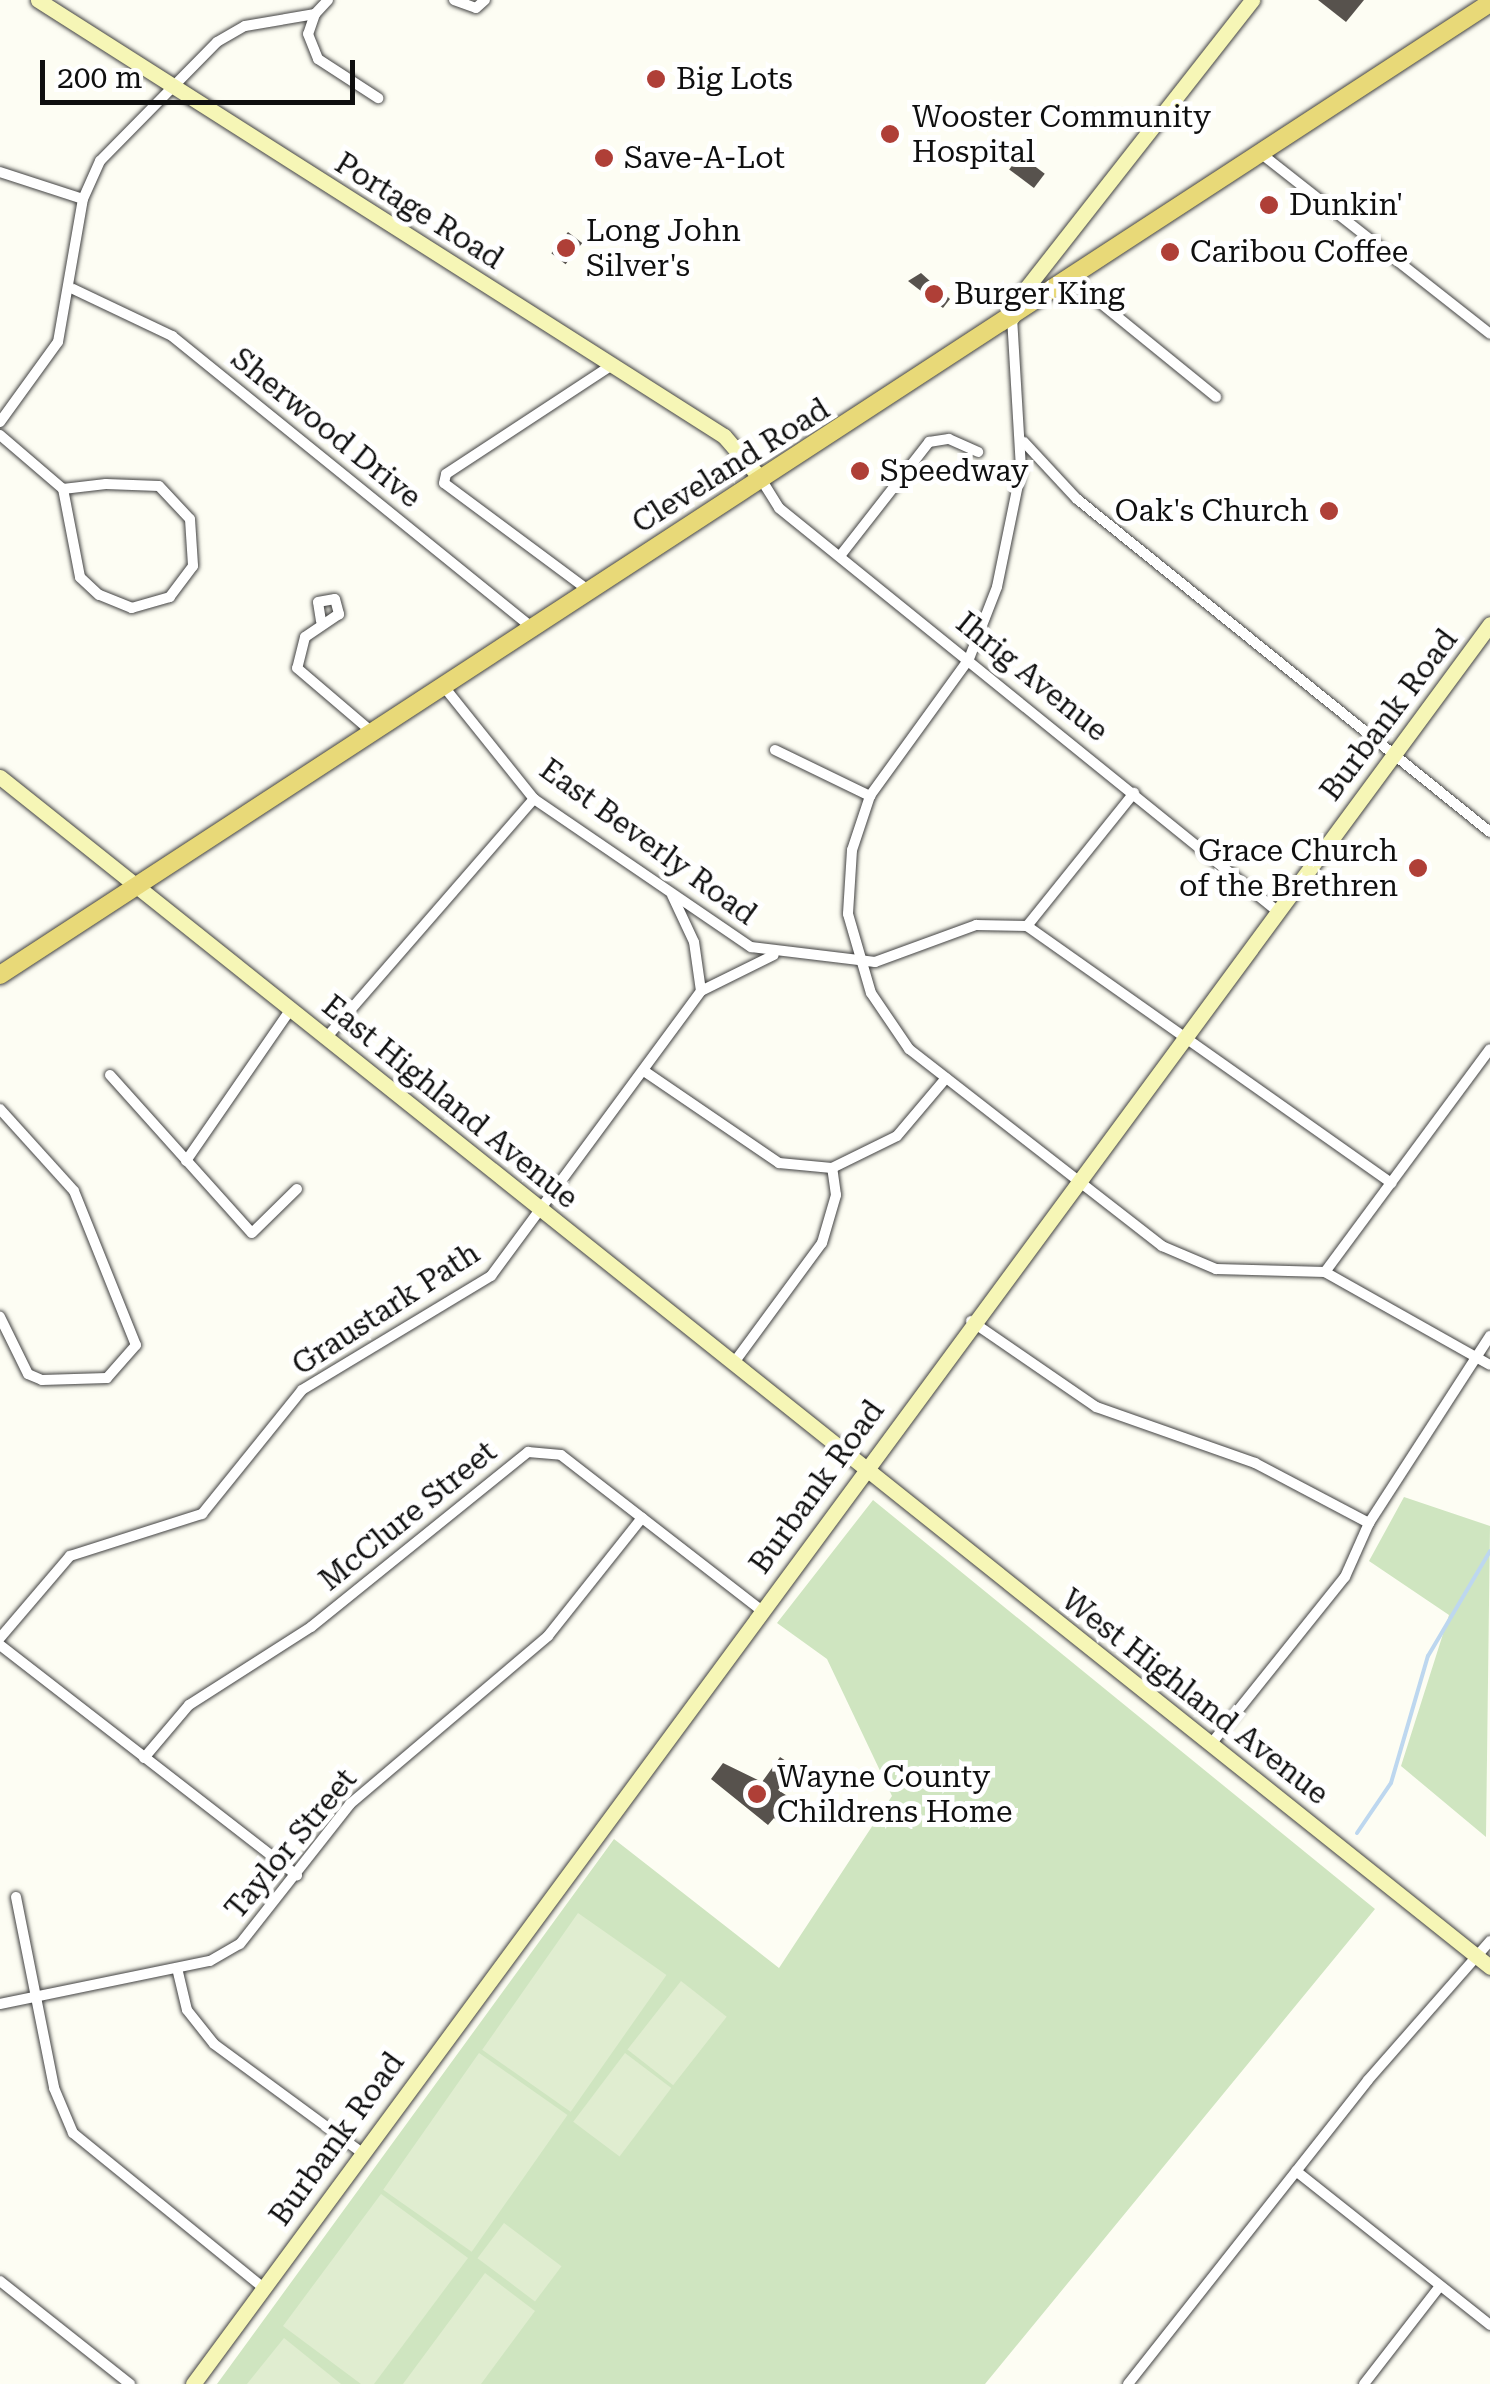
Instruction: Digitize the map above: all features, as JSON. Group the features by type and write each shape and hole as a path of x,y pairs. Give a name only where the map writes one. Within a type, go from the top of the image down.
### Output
{"main road":[{"name":"Portage Road","path":"38,0 724,436 761,479"},
{"path":"1012,317 1024,291 1252,0"},
{"name":"Cleveland Road","path":"0,975 140,888 588,590 1490,3"},
{"name":"Burbank Road","path":"193,2384 971,1321 1490,624"},
{"name":"East Highland Avenue","path":"0,777 865,1470"},
{"name":"West Highland Avenue","path":"865,1470 1484,1962"}],"street":[{"path":"328,0 315,14 308,34 318,59 378,98"},
{"path":"454,0 468,8 485,0"},
{"path":"0,422 44,370 73,289 83,199 110,148 229,33 315,14"},
{"path":"1258,152 1490,334"},
{"path":"0,172 83,199"},
{"path":"1070,279 1216,397"},
{"name":"Sherwood Drive","path":"73,289 172,336 533,628"},
{"path":"1012,317 1022,438 997,587 969,658 870,796 848,872 858,962 898,1036 946,1078 1191,1260 1216,1269 1325,1272 1490,1365"},
{"path":"588,590 444,483 446,474 612,365"},
{"path":"0,435 63,489 72,552 90,589 132,608 182,586 196,543 174,498 140,482 63,489"},
{"path":"1022,438 1049,475 1490,832"},
{"path":"840,556 929,442 949,439 978,452"},
{"name":"Ihrig Avenue","path":"761,479 779,508 1277,911"},
{"path":"321,621 296,653 296,668 373,733"},
{"name":"East Beverly Road","path":"444,688 534,798 672,894 775,954 858,962 898,956 976,925 1027,926"},
{"path":"775,750 870,796"},
{"path":"1134,793 1027,926 1392,1183"},
{"path":"326,1038 534,798"},
{"path":"672,894 694,942 701,991"},
{"name":"Graustark Path","path":"0,1641 70,1556 202,1514 302,1390 477,1287 543,1212 701,991 775,954"},
{"path":"186,1161 292,1009"},
{"path":"1325,1272 1490,1049"},
{"path":"646,1073 779,1162 832,1168 896,1136 946,1078"},
{"path":"110,1076 252,1233 297,1188"},
{"path":"0,1109 74,1191 136,1345 107,1378 42,1380 28,1374 0,1317"},
{"path":"733,1364 822,1243 836,1195 832,1168"},
{"path":"971,1321 1096,1407 1255,1463 1369,1524"},
{"path":"1210,1744 1345,1578 1369,1524 1490,1336"},
{"name":"McClure Street","path":"144,1758 189,1704 312,1626 528,1452 561,1456 760,1610"},
{"name":"Taylor Street","path":"0,2004 177,1968 240,1944 350,1804 569,1616 642,1518"},
{"path":"0,1641 297,1875"},
{"path":"16,1897 54,2088 73,2133 264,2288"},
{"path":"1128,2384 1296,2172 1484,1962 1490,1942"},
{"path":"177,1968 187,2010 214,2044 361,2152"},
{"path":"1296,2172 1490,2325"},
{"path":"0,2281 130,2384"},
{"path":"1364,2384 1440,2286"}],"green space":[{"path":"1404,1497 1490,1526 1486,1837 1401,1766 1449,1615 1369,1561"},
{"path":"873,1500 1375,1909 985,2384 217,2384 614,1839 779,1968 892,1796 827,1659 777,1623"},
{"path":"578,1913 666,1975 571,2112 482,2050"},
{"path":"681,1981 727,2017 673,2085 627,2050"},
{"path":"479,2053 567,2115 472,2252 383,2190"},
{"path":"625,2053 671,2088 620,2157 573,2122"},
{"path":"381,2194 468,2258 374,2384 361,2384 283,2326"},
{"path":"504,2223 562,2266 535,2301 478,2258"},
{"path":"485,2273 535,2311 481,2384 403,2384"},
{"path":"284,2338 341,2384 247,2384"}],"building":[{"path":"1318,0 1364,0 1346,22"},
{"path":"1020,155 1045,174 1034,188 1009,169"},
{"name":"Long John Silver's","path":"568,232 582,243 566,264 551,253"},
{"name":"Burger King","path":"921,273 950,299 943,308 908,281"},
{"name":"Wayne County Childrens Home","path":"780,1757 795,1767 778,1790 789,1797 782,1824 774,1818 768,1825 711,1779 723,1763 762,1782"}],"waterway":[{"path":"1357,1833 1391,1783 1428,1656 1490,1551"}],"place":[{"name":"Big Lots","path":"656,79"},
{"name":"Wooster Community Hospital","path":"890,134"},
{"name":"Save-A-Lot","path":"604,158"},
{"name":"Dunkin'","path":"1269,205"},
{"name":"Long John Silver's","path":"566,248"},
{"name":"Caribou Coffee","path":"1170,252"},
{"name":"Burger King","path":"934,294"},
{"name":"Speedway","path":"860,471"},
{"name":"Oak's Church","path":"1329,511"},
{"name":"Grace Church of the Brethren","path":"1418,868"},
{"name":"Wayne County Childrens Home","path":"757,1794"}]}
